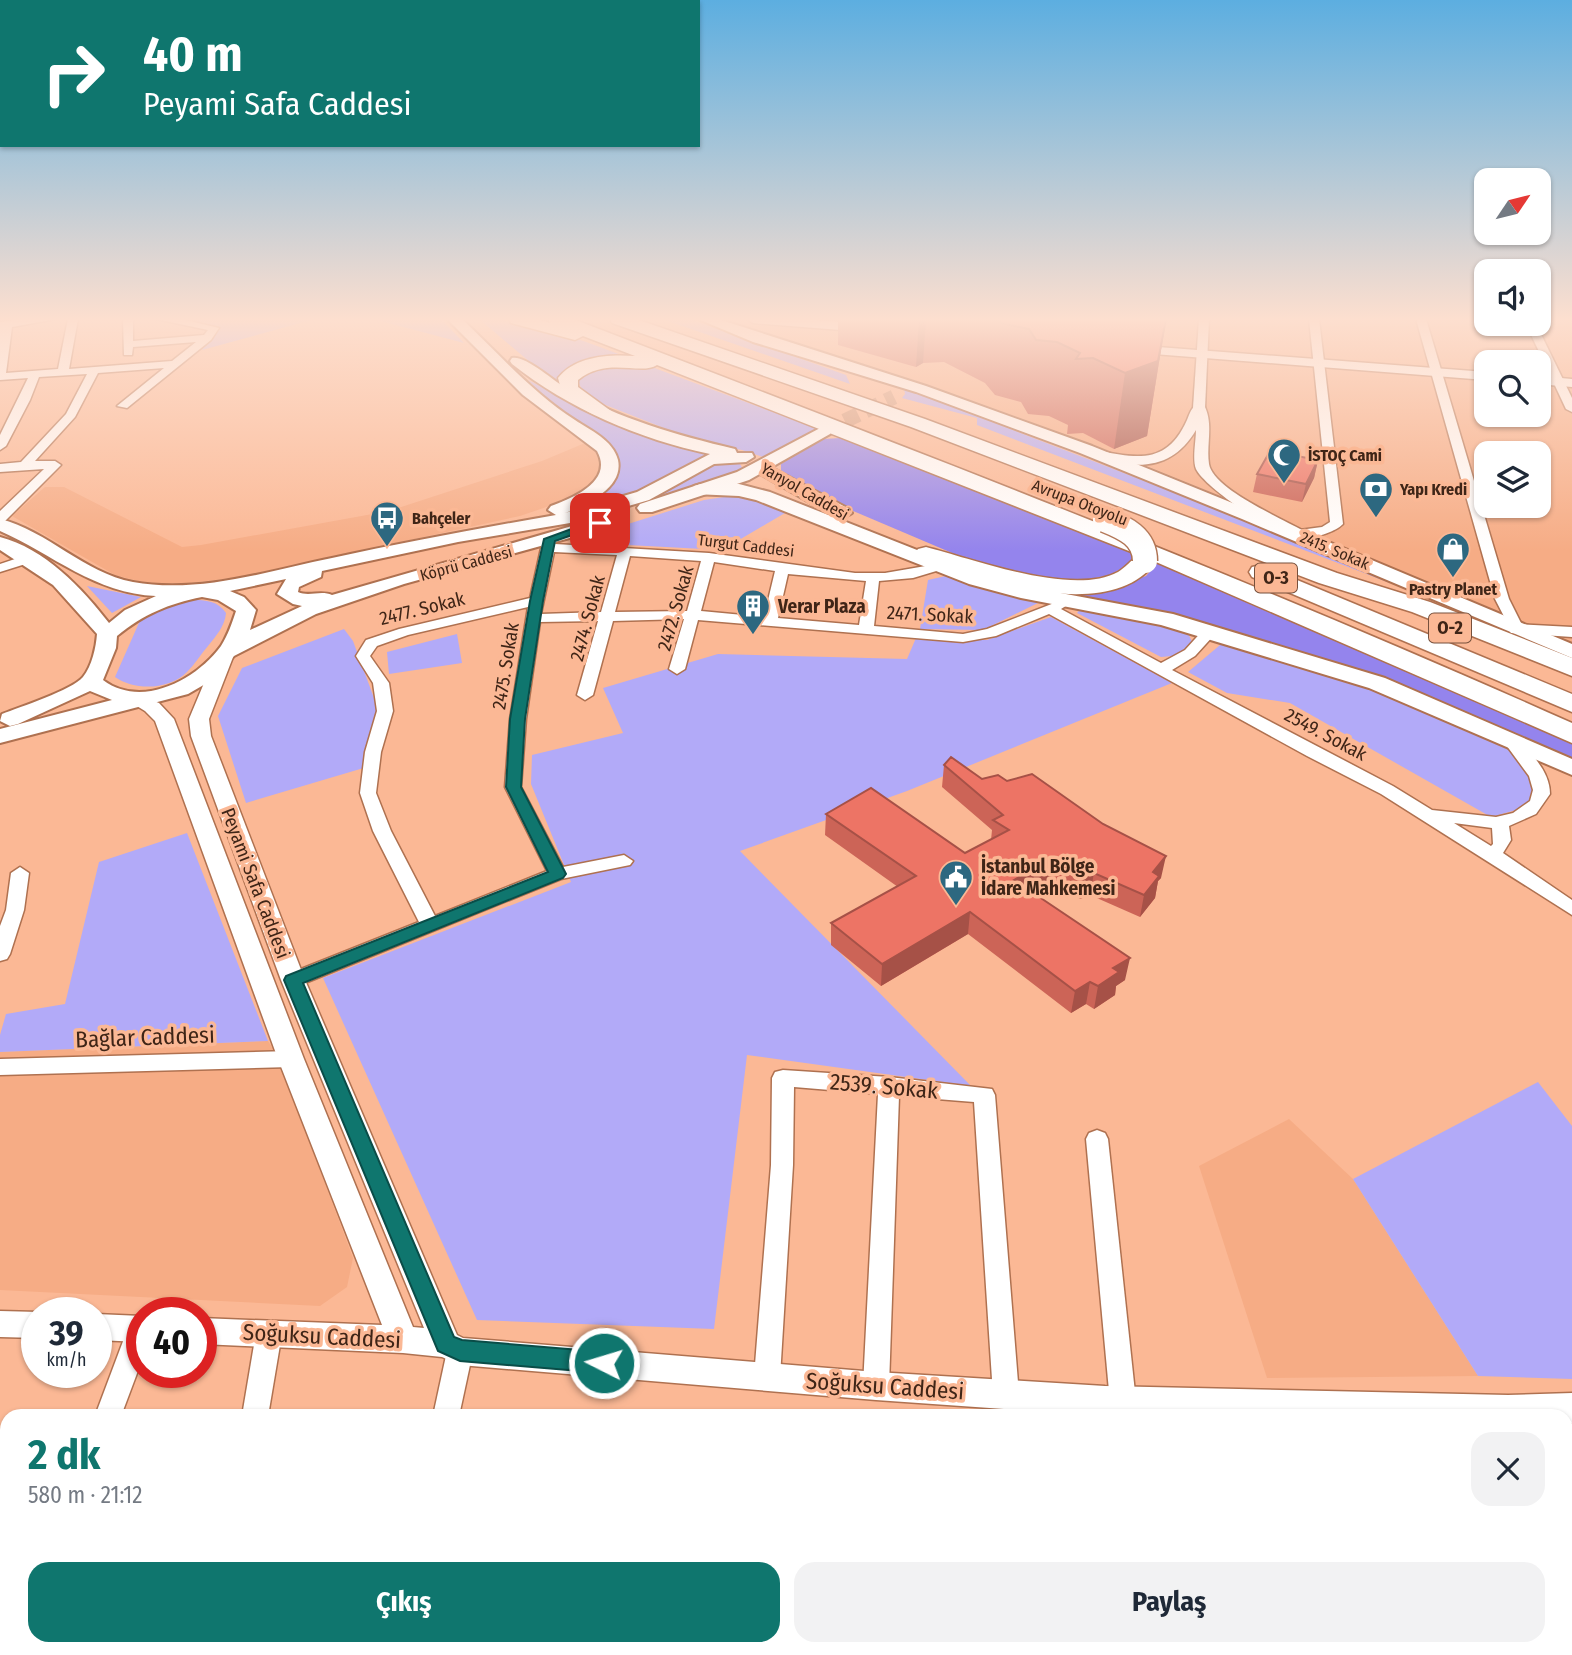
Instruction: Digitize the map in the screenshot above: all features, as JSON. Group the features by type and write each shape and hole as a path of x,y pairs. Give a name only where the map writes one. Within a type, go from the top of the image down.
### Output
{"highway":[{"path":"580,396 601,411"},
{"path":"750,396 1195,568 1572,734"},
{"name":"Avrupa Otoyolu","path":"795,396 975,461 1347,607 1572,704"},
{"name":"Avrupa Otoyolu","path":"841,396 1328,578 1421,607 1572,668"},
{"path":"932,560 1010,578 1079,587 1122,579 1140,569 1145,561 1145,549 1137,536 1014,482 975,461"},
{"name":"O-2","path":"1328,578 1572,680"}],"main road":[{"path":"458,537 540,517 582,500 598,488 608,475 610,462 598,442 547,408 535,396"},
{"name":"Yanyol Caddesi","path":"572,396 601,411 687,443 753,462 852,519 932,560 1004,582 1165,619"},
{"name":"2415. Sokak","path":"935,396 1094,454 1297,534 1572,652"},
{"name":"Köprü Caddesi","path":"226,652 278,622 371,589 549,544 701,490 753,462 824,431"},
{"name":"Köprü Caddesi","path":"186,592 385,554 458,537 564,519 606,509 643,496 710,459 753,462"},
{"path":"763,496 769,489 797,487"},
{"path":"701,490 739,490 763,496 932,560 976,580 1058,605 1165,619 1377,684 1508,738 1572,768"},
{"path":"0,524 44,545 78,569 110,583 136,589 219,592 239,600 246,610 244,621 226,652 198,680 183,689 0,736"},
{"path":"0,542 62,579 86,605 107,634 106,648 92,681 52,702 0,722"},
{"path":"371,589 312,600 300,600 287,594 291,584 308,575 385,554"},
{"path":"107,634 117,624 147,605 186,592"},
{"path":"92,681 103,690 136,701"}],"street":[{"path":"0,446 26,396"},
{"path":"25,465 71,415 81,396"},
{"path":"123,406 135,396"},
{"path":"1094,454 1145,461 1166,457 1188,436 1199,408 1200,396"},
{"path":"1199,408 1203,419 1202,467 1206,474 1237,499 1297,534 1325,530 1337,524 1324,396"},
{"path":"1445,396 1502,599 1517,629 1572,632"},
{"path":"0,468 55,465 0,518"},
{"name":"Turgut Caddesi","path":"549,544 709,557 873,578 911,576 932,560"},
{"name":"2475. Sokak","path":"549,544 517,719 513,787 558,874"},
{"name":"2474. Sokak","path":"585,695 625,551"},
{"name":"2472. Sokak","path":"677,669 709,557"},
{"path":"0,568 30,558"},
{"path":"770,620 782,568"},
{"path":"866,629 873,578"},
{"name":"2471. Sokak","path":"535,610 607,616 693,615 946,637 977,637 1058,605"},
{"name":"2549. Sokak","path":"1058,605 1162,669 1422,811 1492,854 1572,909"},
{"name":"2477. Sokak","path":"431,926 382,831 368,793 373,752 386,711 381,683 363,656 371,643 404,632 535,610"},
{"path":"1162,669 1190,653 1210,631"},
{"name":"Peyami Safa Caddesi","path":"226,652 199,719 201,736 293,980 453,1347"},
{"name":"Peyami Safa Caddesi","path":"136,701 152,707 164,719 291,1059 403,1339"},
{"path":"1422,811 1467,821 1499,823 1516,819 1539,803 1542,791 1539,779 1508,738"},
{"path":"1492,854 1503,844 1504,835 1499,823"},
{"path":"293,980 558,874 624,861"},
{"path":"0,954 7,912 20,873"},
{"name":"Bağlar Caddesi","path":"0,1068 291,1059"},
{"name":"2539. Sokak","path":"767,1377 782,1166 783,1078 889,1085 984,1095 1006,1395"},
{"path":"876,1386 889,1085"},
{"path":"1097,1139 1124,1402"},
{"path":"0,1324 21,1325"},
{"name":"Soğuksu Caddesi","path":"217,1331 403,1339 453,1347 767,1377 1006,1395 1124,1402 1370,1409"},
{"path":"256,1409 269,1333"},
{"path":"447,1409 453,1347"},
{"path":"111,1409 126,1368"}],"shaded area":[{"path":"543,396 560,396 708,455 646,490 572,513 595,499 619,472 610,447 604,440"},
{"path":"590,396 730,396 821,430 763,457 742,450 702,443 603,404"},
{"path":"925,396 1416,589 1411,591 977,425 977,418 902,398"},
{"path":"953,396 1474,396 1474,427 1551,427 1551,396 1572,396 1572,642 1121,455"},
{"path":"841,438 1131,550 1135,558 1110,575 1085,580 1033,578 978,564 832,502 781,471 781,464 823,439"},
{"path":"585,443 596,451 602,465 591,484 564,501 520,516 239,577 190,583 150,584 115,575 12,516 45,487 64,487 182,547 201,545 389,511 542,461"},
{"path":"716,463 740,464 743,469 638,504 676,487"},
{"path":"731,496 753,498 785,513 722,550 571,542 704,500"},
{"path":"1159,561 1572,744 1572,758 1373,674 1180,617 1069,593 1125,583 1146,576"},
{"path":"946,576 1038,603 983,630 920,629 928,580"},
{"path":"87,586 141,597 112,613"},
{"path":"174,602 211,602 226,613 220,631 187,672 171,682 152,686 132,685 115,677 142,616"},
{"path":"1082,607 1187,631 1193,644 1183,655 1161,657 1077,613"},
{"path":"1051,617 1172,683 907,791 740,851 971,1086 747,1055 714,1329 477,1320 323,978 571,882 531,784 532,755 623,733 603,688 718,654 907,659 916,638 987,640"},
{"path":"344,629 353,641 378,709 367,767 246,803 218,716 242,668"},
{"path":"457,634 462,663 389,674 387,652"},
{"path":"1226,640 1320,667 1499,741 1531,766 1539,790 1527,807 1491,817 1290,703 1227,693 1188,672"},
{"path":"187,833 268,1041 0,1052 0,1035 6,1014 65,1004 99,862"},
{"path":"268,1041 276,1053 353,1258 347,1287 320,1306 217,1301 217,1297 140,1297 0,1290 0,1052"},
{"path":"1538,1082 1572,1126 1572,1379 1478,1376 1353,1179"},
{"path":"1289,1119 1353,1179 1478,1376 1267,1378 1199,1166"}],"building":[{"path":"1270,451 1318,460 1306,484 1257,474"},
{"name":"İstanbul Bölge İdare Mahkemesi","path":"951,757 982,779 998,775 1007,781 1032,774 1103,824 1166,856 1153,872 1159,876 1144,895 1094,873 1083,877 1054,857 1014,880 1130,958 1113,968 1119,972 1098,986 1090,982 1075,991 970,912 882,964 831,923 916,876 826,814 871,788 965,853 1009,830 993,820 1003,815 944,765"}],"tunnel":[{"path":"824,431 894,397"}],"place":[{"name":"İSTOÇ Cami","path":"1284,485"},
{"name":"Yapı Kredi","path":"1376,519"},
{"name":"Bahçeler","path":"387,548"},
{"name":"Pastry Planet","path":"1453,579"},
{"name":"Verar Plaza","path":"753,636"},
{"name":"İstanbul Bölge İdare Mahkemesi","path":"956,907"}],"route":[{"path":"600,523 550,539 536,601 529,662 517,719 513,787 558,874 293,980 446,1344 460,1351 604,1363"}]}
